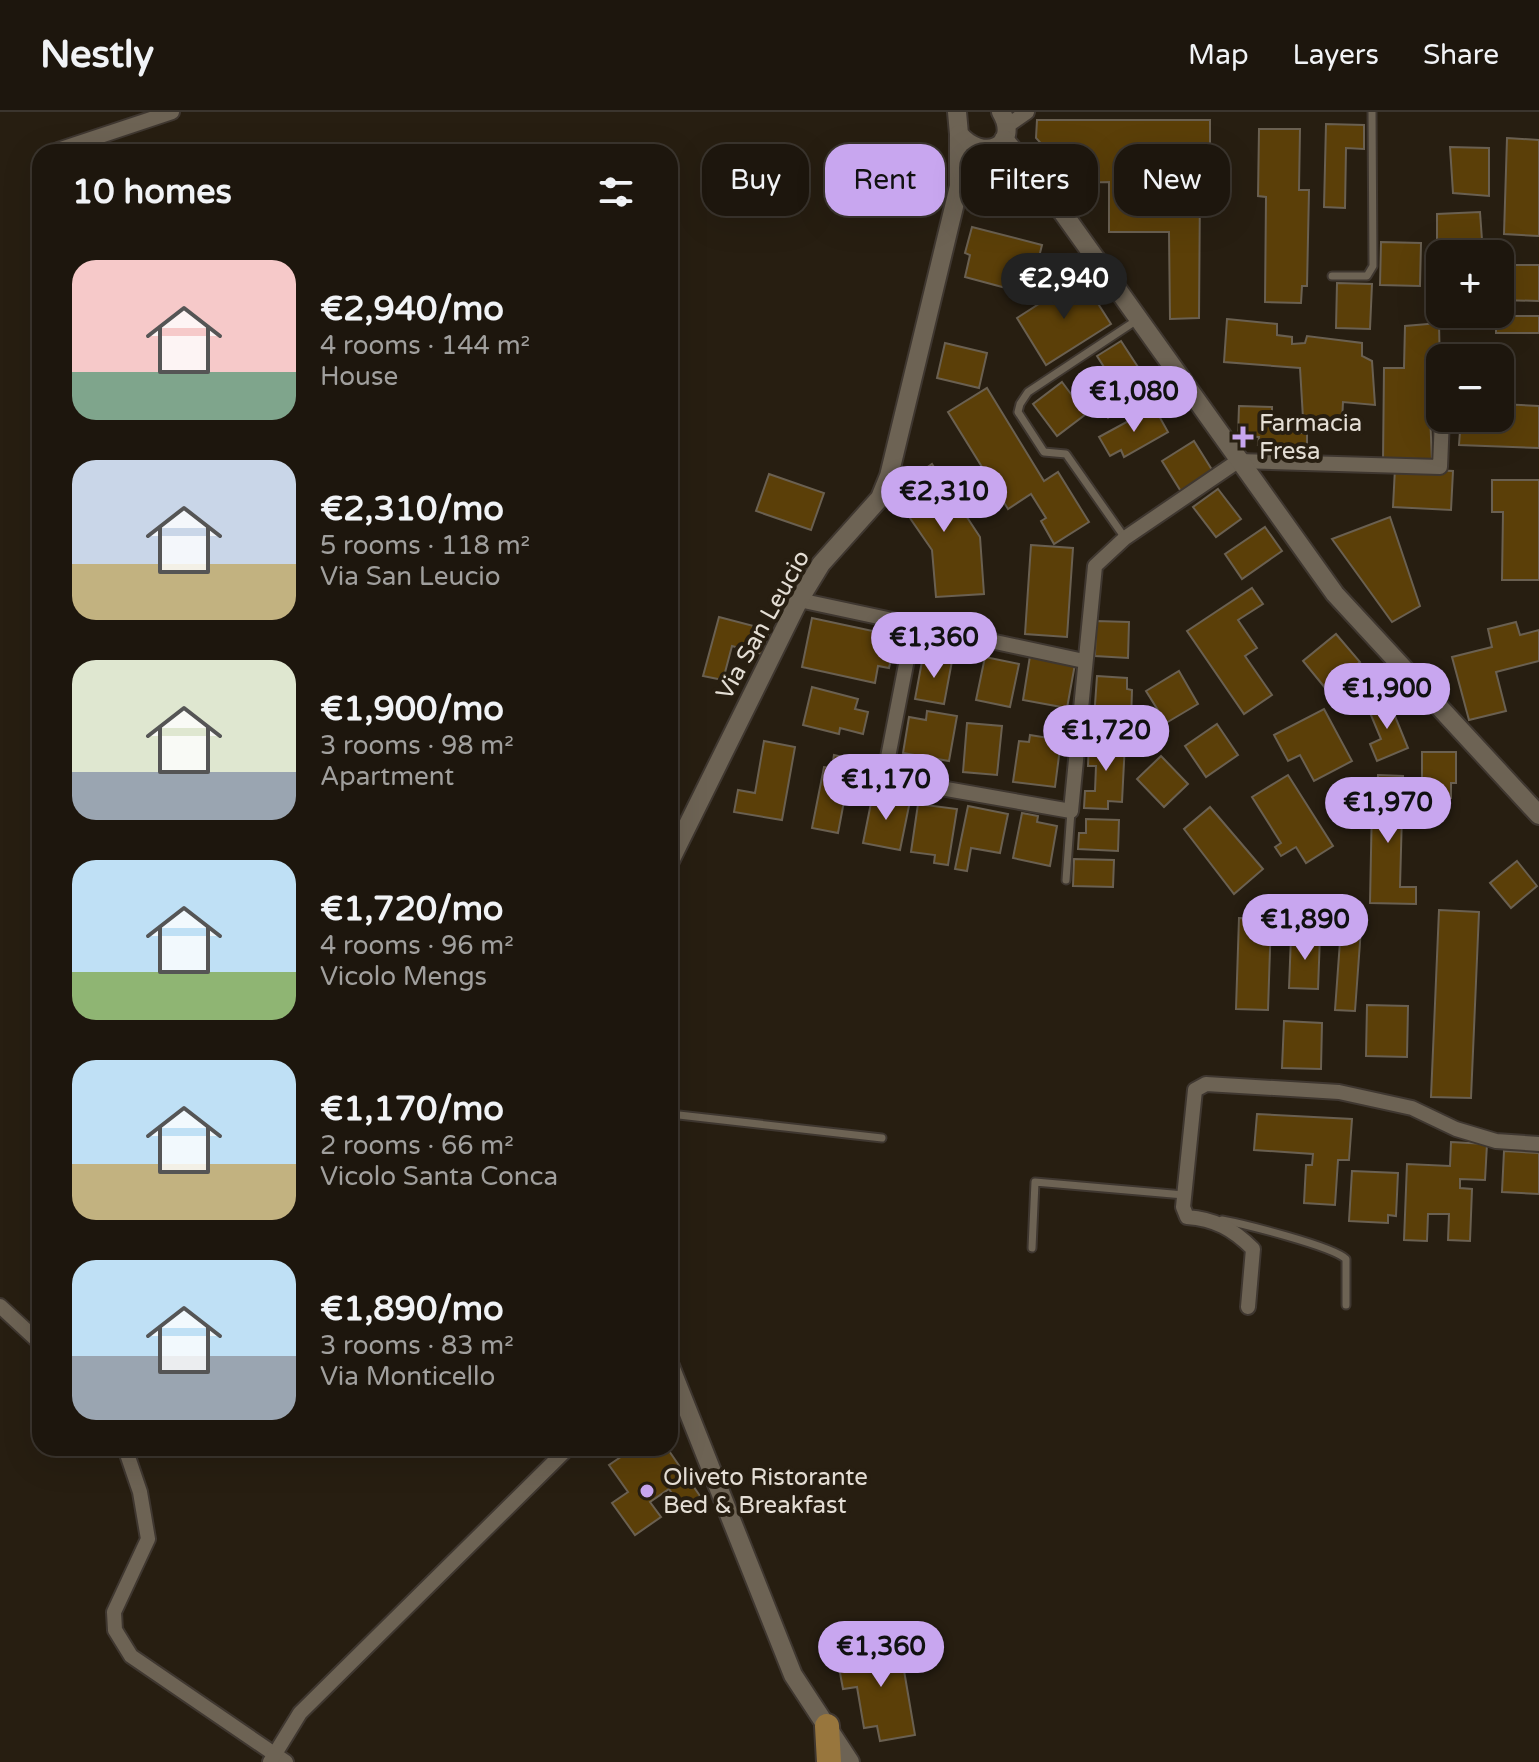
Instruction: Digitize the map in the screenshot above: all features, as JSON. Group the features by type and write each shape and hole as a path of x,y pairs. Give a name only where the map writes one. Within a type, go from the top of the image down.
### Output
{"highway":[{"path":"827,1726 829,1762"}],"street":[{"path":"76,144 172,112"},
{"name":"Via San Leucio","path":"678,845 799,600 821,564 880,498 889,476 959,186 957,112"},
{"path":"1027,112 1004,126 1238,461 1335,594 1539,815"},
{"path":"959,134 971,144"},
{"path":"914,623 884,778 1071,811 1095,566 1125,538 1238,461 1440,467 1441,432"},
{"path":"799,600 1084,661"},
{"path":"1248,1307 1253,1249 1239,1235 1212,1219 1187,1217 1184,1195 1195,1090 1206,1084 1339,1092 1412,1108 1456,1129 1496,1141 1539,1144"},
{"path":"0,1306 32,1336"},
{"path":"678,1386 793,1675 850,1762"},
{"path":"128,1456 140,1492 148,1539 114,1612 115,1630 131,1656 277,1759 300,1713 560,1456"}],"lane":[{"path":"1332,276 1367,276 1373,266 1372,112"},
{"path":"1125,538 1066,454 1044,452 1018,412 1028,392 1137,320"},
{"path":"1066,880 1071,811"},
{"path":"678,1115 882,1138"},
{"path":"1032,1248 1035,1182 1184,1195"},
{"path":"1212,1219 1254,1226 1283,1238 1338,1252 1346,1259 1346,1305"}],"building":[{"path":"1037,120 1210,120 1210,144 1114,144 1114,216 1200,216 1199,318 1170,319 1169,232 1109,232 1109,182 1098,182 1098,144 1041,144 1036,138"},
{"path":"1326,124 1364,125 1364,149 1346,148 1345,208 1324,207"},
{"path":"1259,129 1300,129 1299,190 1309,190 1307,286 1302,286 1301,303 1265,302 1266,197 1258,196"},
{"path":"1507,138 1539,140 1539,236 1504,234"},
{"path":"1450,147 1489,148 1489,196 1453,193"},
{"path":"1480,212 1482,240 1437,240 1437,214"},
{"path":"972,227 1042,245 1032,285 1009,279 1006,288 965,277 970,255 965,253"},
{"path":"1381,242 1421,243 1420,286 1380,285"},
{"path":"1514,265 1539,265 1539,301 1514,300"},
{"path":"1081,277 1111,324 1046,365 1017,318"},
{"path":"1337,283 1372,284 1370,329 1336,328"},
{"path":"1514,316 1539,316 1539,333 1496,333 1496,328 1514,328"},
{"path":"1227,319 1277,324 1277,335 1292,337 1292,344 1305,343 1307,336 1362,343 1362,356 1372,361 1375,405 1343,402 1342,422 1303,418 1300,368 1224,362"},
{"path":"1426,324 1426,328 1439,328 1439,344 1426,344 1426,432 1431,432 1432,460 1383,462 1384,368 1404,368 1405,326"},
{"path":"1121,341 1153,390 1108,418 1091,391 1111,378 1097,356"},
{"path":"945,343 987,353 979,388 937,378"},
{"path":"1062,382 1086,414 1057,436 1033,404"},
{"path":"987,388 1044,481 1058,472 1089,522 1054,544 1041,521 1046,518 1031,494 1008,509 948,412"},
{"path":"1514,405 1539,406 1539,448 1459,445 1460,432 1514,432"},
{"path":"1239,406 1272,407 1272,418 1276,418 1276,422 1297,423 1296,433 1307,433 1307,448 1258,445 1259,437 1238,436"},
{"path":"1154,407 1168,432 1124,457 1121,450 1110,456 1099,437"},
{"path":"1194,441 1214,473 1182,493 1162,461"},
{"path":"932,464 980,537 984,594 936,597 932,550 892,492"},
{"path":"1395,468 1453,471 1451,510 1393,507"},
{"path":"769,474 824,493 811,530 756,511"},
{"path":"1492,480 1539,480 1539,580 1502,580 1503,512 1492,512"},
{"path":"1218,489 1241,519 1216,537 1193,507"},
{"path":"1390,517 1420,606 1392,622 1332,539"},
{"path":"1265,527 1282,551 1242,579 1225,554"},
{"path":"1031,545 1073,548 1067,637 1025,634"},
{"path":"1252,588 1263,604 1238,620 1257,648 1245,656 1272,695 1244,714 1187,631"},
{"path":"719,617 769,630 762,654 732,646 723,680 703,676"},
{"path":"812,618 896,636 889,668 878,666 875,683 802,667"},
{"path":"1096,621 1129,622 1128,658 1095,656"},
{"path":"1516,622 1520,635 1539,630 1539,661 1496,672 1506,711 1469,720 1452,657 1492,647 1488,629"},
{"path":"1336,634 1360,662 1326,689 1303,661"},
{"path":"923,656 952,661 944,704 915,699"},
{"path":"1030,656 1075,664 1067,708 1023,700"},
{"path":"985,657 1019,664 1010,707 976,700"},
{"path":"1179,671 1198,704 1166,723 1146,691"},
{"path":"1097,676 1127,678 1127,689 1132,690 1131,721 1094,719"},
{"path":"812,687 858,699 855,709 868,712 863,734 840,728 839,734 803,725"},
{"path":"1388,699 1408,748 1377,761 1370,744 1381,739 1368,708"},
{"path":"1324,709 1352,761 1314,781 1300,755 1288,761 1274,735"},
{"path":"927,711 957,716 949,761 903,753 909,717 926,720"},
{"path":"967,723 1002,726 997,775 963,772"},
{"path":"1217,724 1238,755 1206,777 1185,746"},
{"path":"1030,735 1061,740 1055,787 1013,782 1019,741 1029,742"},
{"path":"1089,740 1125,742 1122,802 1108,801 1108,809 1084,808 1085,791 1095,791 1096,766 1088,766"},
{"path":"764,741 795,747 782,820 734,812 738,790 755,793"},
{"path":"1422,752 1456,752 1456,783 1451,783 1451,798 1431,797 1431,784 1422,783"},
{"path":"834,755 852,759 838,833 812,828 824,767 832,768"},
{"path":"1161,756 1188,784 1164,807 1137,779"},
{"path":"1288,775 1333,846 1306,863 1296,847 1281,856 1275,847 1281,843 1252,797"},
{"path":"1378,775 1403,776 1400,887 1416,887 1416,904 1370,903 1372,803 1377,803"},
{"path":"873,793 910,801 900,850 863,843"},
{"path":"918,804 957,809 948,865 934,863 935,855 911,852"},
{"path":"968,806 1008,814 1000,853 971,848 967,871 955,869"},
{"path":"1210,807 1263,869 1234,894 1184,829"},
{"path":"1022,813 1038,816 1037,822 1057,826 1050,866 1013,858"},
{"path":"1086,819 1119,820 1118,851 1078,849 1079,833 1086,833"},
{"path":"1074,859 1114,860 1113,887 1073,886"},
{"path":"1517,861 1537,886 1511,908 1490,883"},
{"path":"1439,910 1479,912 1471,1098 1431,1097"},
{"path":"1342,914 1362,915 1355,1011 1335,1010"},
{"path":"1239,918 1271,919 1268,1010 1236,1009"},
{"path":"1291,936 1320,936 1318,989 1289,988"},
{"path":"1367,1005 1408,1006 1407,1057 1366,1056"},
{"path":"1284,1021 1322,1023 1321,1069 1282,1068"},
{"path":"1257,1114 1352,1119 1349,1160 1338,1160 1335,1205 1304,1203 1306,1165 1312,1165 1313,1154 1254,1150"},
{"path":"1451,1142 1487,1144 1485,1180 1460,1179 1460,1188 1472,1189 1470,1241 1448,1240 1449,1214 1428,1214 1427,1241 1404,1240 1407,1164 1450,1166"},
{"path":"1504,1151 1539,1153 1539,1194 1502,1192"},
{"path":"1352,1171 1398,1173 1396,1216 1388,1215 1388,1223 1349,1221"},
{"name":"Oliveto Ristorante Bed & Breakfast","path":"622,1456 672,1456 700,1496 682,1509 669,1489 650,1502 661,1517 635,1535 612,1503 628,1492 609,1465"},
{"path":"899,1641 915,1735 880,1741 877,1726 864,1728 857,1687 843,1689 838,1662 860,1658 858,1648"}],"place":[{"name":"Farmacia Fresa","path":"1243,437"},
{"name":"Oliveto Ristorante Bed & Breakfast","path":"647,1491"}]}
